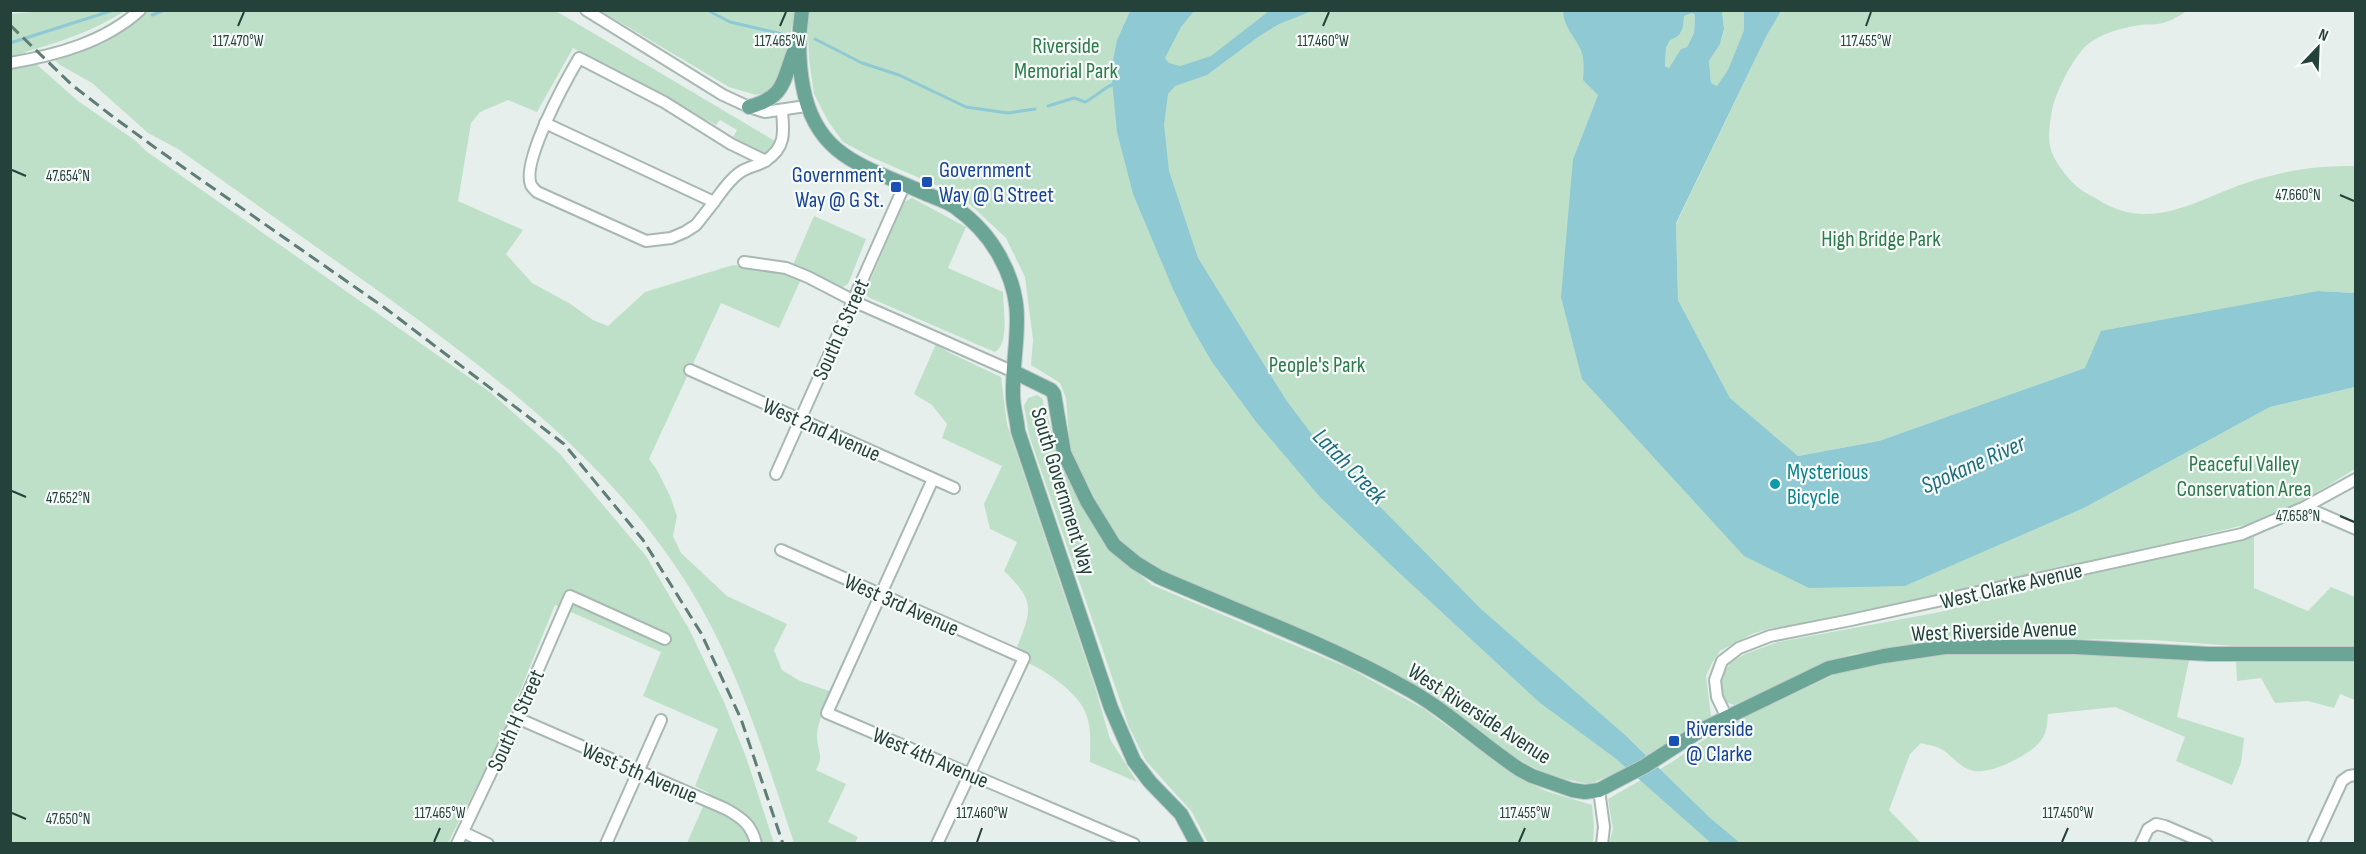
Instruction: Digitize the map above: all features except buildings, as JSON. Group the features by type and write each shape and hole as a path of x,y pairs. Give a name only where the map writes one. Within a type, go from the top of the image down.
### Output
{"main road":[{"name":"South Government Way","path":"802,10 798,58 806,106 817,130 834,150 870,169 954,206 980,229 999,255 1012,281 1018,308 1013,397 1018,431 1111,708 1134,760 1150,782 1181,814 1197,843"},
{"path":"749,107 772,99 779,90 786,78 799,40"},
{"name":"West Riverside Avenue","path":"1014,372 1051,390 1054,394 1064,453 1074,477 1114,545 1136,563 1159,577 1316,643 1405,687 1499,756 1532,776 1572,790 1585,792 1599,790 1617,782 1694,735 1829,668 1884,656 1945,647 2075,647 2209,654 2355,654"}],"street":[{"path":"10,63 66,50 105,36 140,10"},
{"path":"586,10 723,95 749,107 765,112 806,106"},
{"path":"765,161 731,144 664,102 579,58 561,88 538,139 530,178 531,186 537,192 646,241 671,238 696,225 731,179 741,171 765,161 777,152 784,135 782,111"},
{"path":"545,123 714,202"},
{"name":"South G Street","path":"776,474 905,184"},
{"path":"744,262 786,268 1014,372"},
{"name":"West 2nd Avenue","path":"690,370 954,488"},
{"path":"880,594 933,479"},
{"name":"West Clarke Avenue","path":"1727,718 1717,697 1715,680 1722,661 1739,648 1770,636 1821,627 2242,534 2305,507 2355,479"},
{"path":"2305,507 2355,529"},
{"name":"West 3rd Avenue","path":"781,550 1024,658 970,774"},
{"name":"West 4th Avenue","path":"880,594 827,713 970,774 1107,839 1134,843"},
{"name":"South H Street","path":"457,843 517,718 570,596 665,639"},
{"name":"West 5th Avenue","path":"517,718 726,809 741,817 750,827 755,840"},
{"path":"606,843 661,720"},
{"path":"937,843 970,774"},
{"path":"2313,843 2342,781 2352,776"},
{"path":"1599,790 1604,827 1602,843"},
{"path":"2141,843 2148,829 2156,824 2165,825 2207,843"},
{"path":"463,832 488,843"}],"green space":[{"path":"55,10 125,11 76,35 25,52 78,101 490,392 560,454 646,556 689,629 724,702 746,757 774,843 687,843 709,793 695,786 718,729 643,696 661,652 555,605 501,738 448,843 11,843 10,14"},
{"path":"145,11 556,11 775,141 772,149 763,154 733,137 737,130 720,120 716,125 573,48 537,112 508,100 480,112 471,123 458,201 523,230 506,254 532,283 569,303 593,320 608,326 645,292 733,265 777,269 801,279 779,328 721,303 649,459 670,496 677,516 673,536 681,553 727,596 787,624 774,650 782,670 800,681 832,692 818,725 820,757 816,770 846,784 828,822 858,837 855,843 794,843 749,712 706,617 658,541 623,498 585,458 503,385 459,351 178,149 148,133 92,83 60,65 52,57 102,44 125,29"},
{"path":"601,11 795,11 782,75 770,92 756,95 729,87"},
{"name":"People's Park","path":"807,11 1130,11 1117,40 1154,11 1631,11 1573,159 1744,556 1905,586 2084,508 2270,407 2355,387 2355,469 2296,505 2261,521 2049,572 1835,619 1768,629 1752,634 1720,651 1712,663 1706,676 1711,716 1631,768 1589,784 1550,776 1501,750 1427,694 1158,571 1118,543 1070,450 1066,398 1060,383 1031,365 1033,340 1025,277 1006,238 961,196 871,157 843,142 828,121 814,94 809,59"},
{"path":"1722,11 1744,11 1744,30 1728,71 1717,86 1711,83 1709,61 1720,44 1724,30"},
{"name":"High Bridge Park","path":"1781,11 2187,11 2163,23 2133,26 2104,34 2086,46 2065,76 2052,110 2049,140 2057,163 2071,181 2083,191 2117,209 2137,214 2176,210 2252,181 2278,174 2316,167 2355,166 2355,293 2318,291 2085,368 1879,441 1798,456 1730,398 1678,300 1676,224 1766,37"},
{"path":"1692,13 1695,15 1694,33 1687,47 1681,49 1670,68 1665,66 1666,48 1670,39 1678,36 1682,31 1684,16"},
{"path":"912,198 966,227 948,268 1003,292 1003,341 995,352 868,297 865,293 904,202"},
{"path":"814,216 866,239 848,284 843,287 793,265"},
{"path":"936,344 1001,377 1007,424 1095,687 1110,739 1137,782 1090,762 1089,726 1082,706 1069,690 1026,662 1029,653 1017,647 1026,623 1028,605 1021,590 1004,571 1017,542 990,529 984,504 1002,466 942,438 947,424 932,405 914,394"},
{"path":"1037,395 1042,398 1059,456 1081,505 1111,550 1152,585 1349,668 1424,709 1516,776 1546,791 1592,805 1593,843 1208,843 1192,812 1146,761 1129,727 1029,435 1024,406 1028,398"},
{"path":"2254,536 2254,588 2308,611 2331,587 2355,597 2355,649 2274,649 2153,640 2058,639 2010,635 1951,640 1852,654 1813,668 1734,705 1725,702 1721,691 1723,674 1731,662 1745,654 1778,642 1940,612 2030,588"},
{"path":"1957,650 2190,656 2177,717 2244,738 2241,763 2232,785 2176,761 2185,737 2115,707 2048,714 2045,733 2033,749 2017,759 1990,770 1969,770 1941,749 1921,743 1910,754 1889,810 1921,843 1609,843 1613,829 1608,799 1672,762 1722,727 1838,673"},
{"path":"2236,659 2355,659 2355,700 2340,694 2334,708 2308,701 2275,703 2261,678 2237,681"}],"water":[{"name":"Spokane River","path":"1563,10 1722,11 1724,29 1720,44 1709,61 1711,83 1717,86 1728,70 1744,30 1744,11 1781,11 1766,37 1676,223 1678,300 1730,398 1798,456 1879,441 2085,368 2101,331 2318,291 2355,293 2355,387 2270,407 2084,508 1905,586 1809,588 1744,556 1582,379 1561,297 1573,159 1598,95 1583,80 1582,54 1563,15","holes":["1692,13 1695,15 1694,33 1687,47 1681,49 1669,68 1665,66 1666,48 1670,40 1682,31 1684,16"]},
{"path":"1130,11 1194,11 1181,27 1165,58 1169,63 1180,66 1211,56 1269,11 1312,11 1279,24 1207,75 1175,86 1168,94 1164,125 1169,171 1198,258 1286,400 1323,449 1481,609 1625,735 1709,817 1740,843 1711,843 1615,758 1539,702 1320,497 1257,423 1212,362 1173,289 1133,194 1117,132 1111,70 1117,40"}],"waterway":[{"path":"10,43 114,10"},
{"path":"152,15 165,10"},
{"path":"707,10 730,22 782,34"},
{"path":"815,39 862,63 899,75 966,107 1008,113 1035,109"},
{"path":"1048,106 1074,98 1085,102 1116,83"}],"railway":[{"path":"10,25 72,85 112,116 385,308 564,444 643,540 701,633 741,719 783,844"}],"place":[{"name":"Government Way @ G Street","path":"927,182"},
{"name":"Government Way @ G St.","path":"896,187"},
{"name":"Mysterious Bicycle","path":"1775,484"},
{"name":"Riverside @ Clarke","path":"1674,741"}],"park label":[{"name":"Riverside Memorial Park","path":"1066,58"},
{"name":"Peaceful Valley Conservation Area","path":"2244,476"}],"water label":[{"name":"Latah Creek","path":"1350,466"}]}
